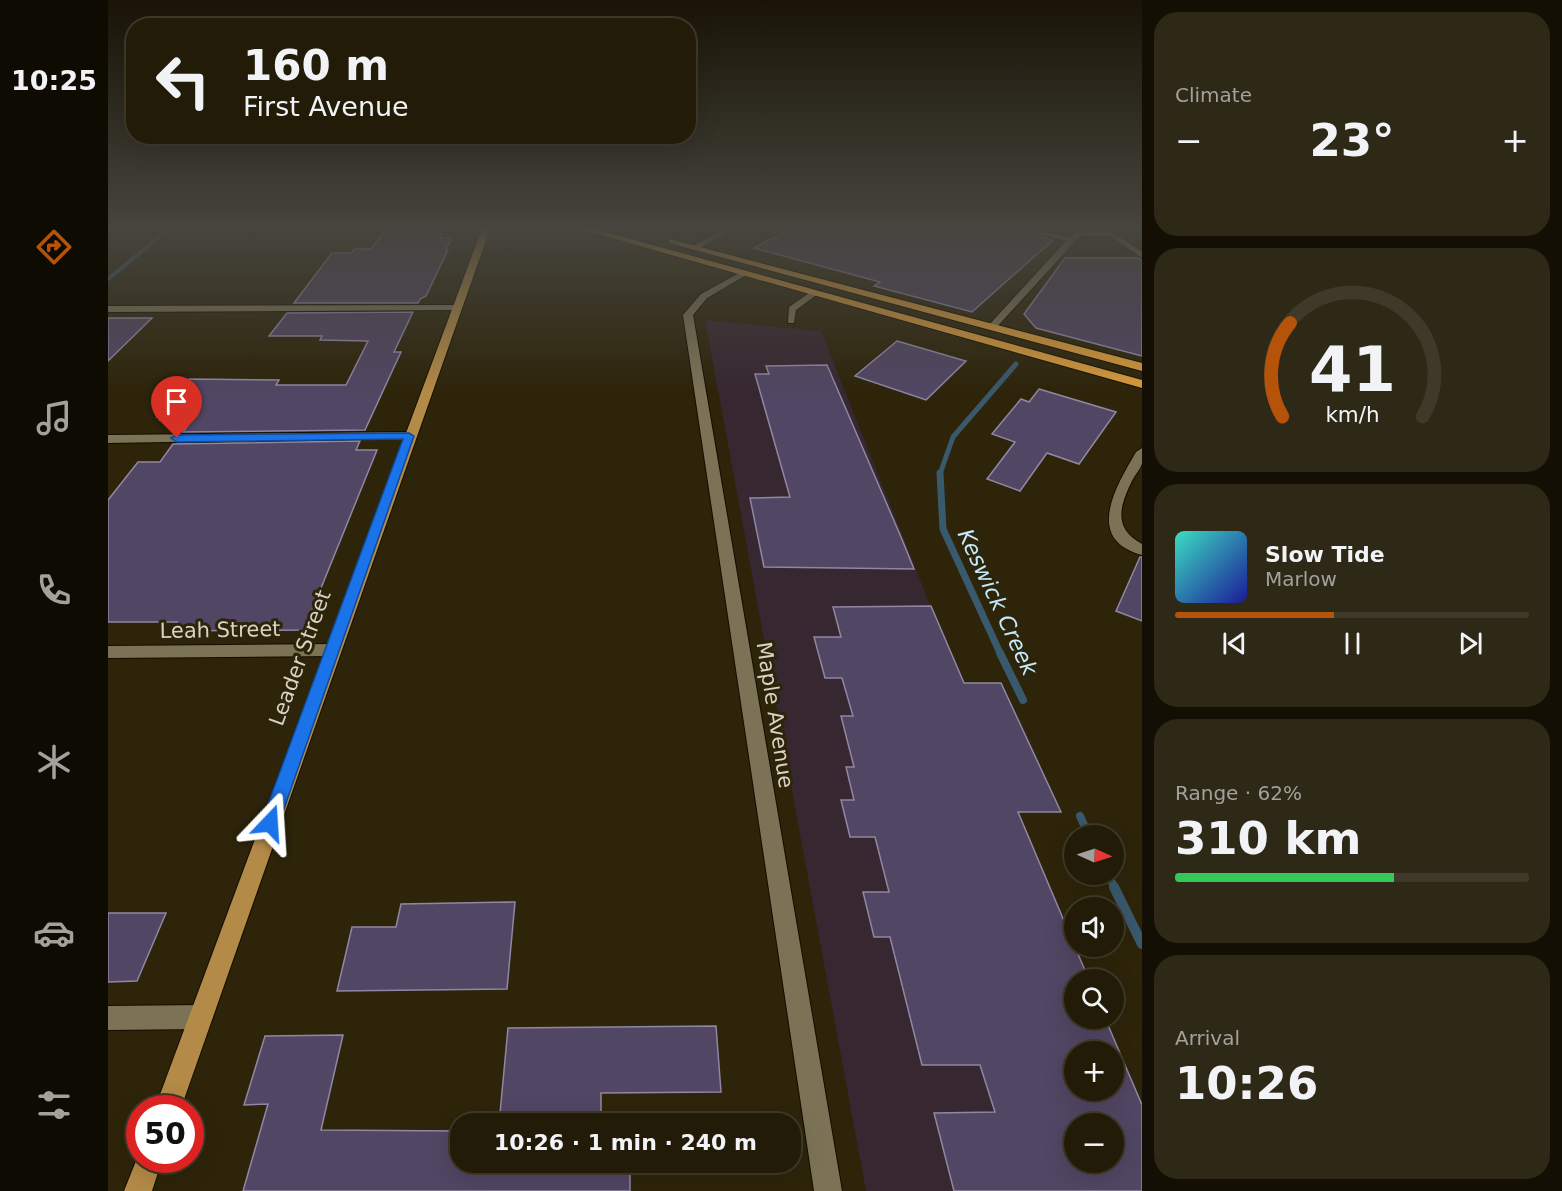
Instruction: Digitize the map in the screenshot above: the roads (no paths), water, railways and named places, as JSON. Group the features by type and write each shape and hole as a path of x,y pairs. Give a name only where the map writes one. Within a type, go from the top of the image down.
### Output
{"highway":[{"path":"772,282 1142,384"},
{"path":"824,282 1142,367"},
{"path":"893,315 908,304"}],"main road":[{"name":"Leader Street","path":"173,1095 466,282"},
{"path":"138,1191 145,1173"}],"street":[{"name":"Maple Avenue","path":"730,282 704,296 688,315 828,1191"},
{"path":"992,327 1033,282"},
{"path":"791,321 792,309 815,293"},
{"path":"108,309 456,307"},
{"path":"108,439 409,436"},
{"path":"1142,452 1112,517 1116,530 1129,545 1142,550"},
{"name":"Leah Street","path":"108,652 332,650"},
{"path":"108,1018 201,1017"}],"waterway":[{"name":"Keswick Creek","path":"940,474 953,437 1016,364"},
{"name":"Keswick Creek","path":"940,474 943,529 1001,655"},
{"name":"Keswick Creek","path":"1000,653 1023,700"},
{"name":"Keswick Creek","path":"1080,816 1084,825"},
{"name":"Keswick Creek","path":"1113,885 1115,889"},
{"name":"Keswick Creek","path":"1114,887 1142,944"}]}
